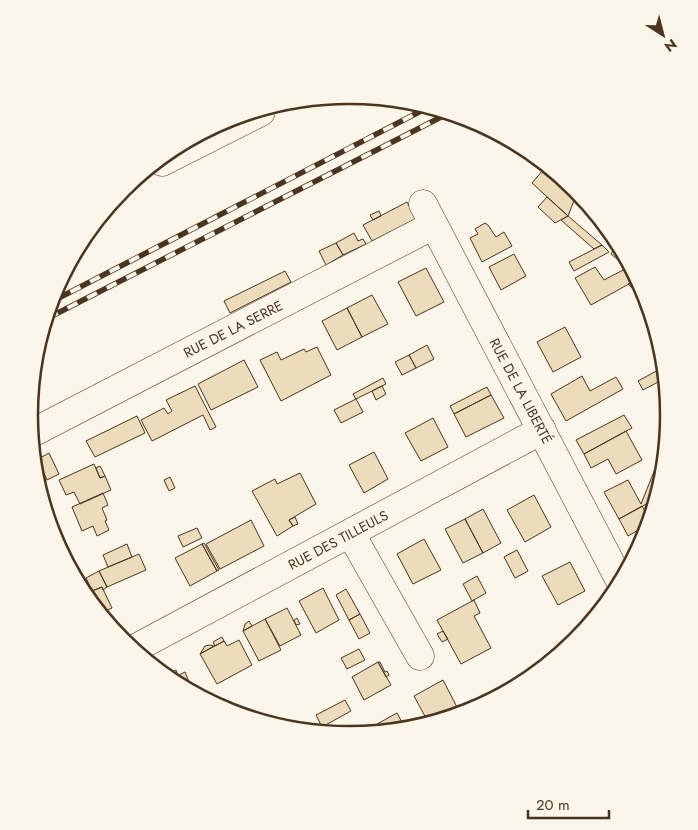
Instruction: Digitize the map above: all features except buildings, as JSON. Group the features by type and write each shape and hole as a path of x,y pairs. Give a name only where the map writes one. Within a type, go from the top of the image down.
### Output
{"street":[{"path":"184,151 235,125"},
{"name":"RUE DE LA LIBERTÉ","path":"428,215 617,575"},
{"name":"RUE DE LA SERRE","path":"38,430 428,215"},
{"name":"RUE DES TILLEULS","path":"140,646 542,430"},
{"path":"351,534 420,656"}],"railway":[{"path":"61,297 420,112"},
{"path":"54,315 441,117"}]}
